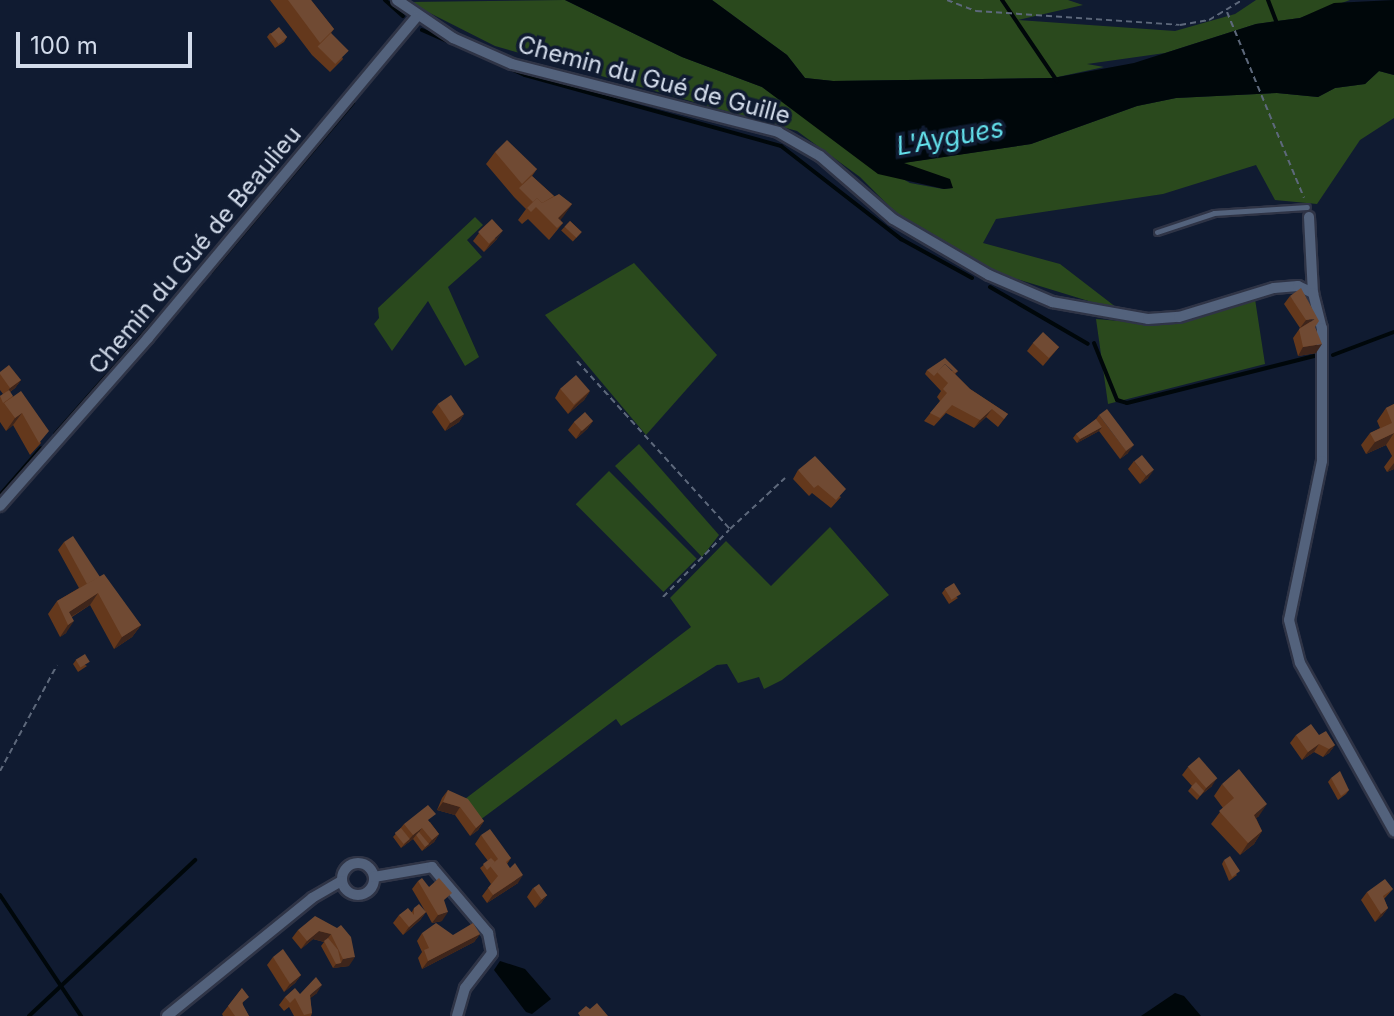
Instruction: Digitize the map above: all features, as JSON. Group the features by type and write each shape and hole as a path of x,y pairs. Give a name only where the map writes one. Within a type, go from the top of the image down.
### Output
{"street":[{"name":"Chemin du Gué de Guille","path":"397,0 415,18 512,64 778,132 820,156 893,219 989,275 1052,302 1148,319 1179,317 1274,288 1298,286 1313,293"},
{"name":"Chemin du Gué de Beaulieu","path":"0,506 158,327 415,18"},
{"path":"1308,212 1313,293 1322,328 1322,461 1289,620 1300,663 1394,831"},
{"path":"340,886 344,870 358,863 374,877"},
{"path":"374,877 432,867 488,933 492,953 465,988 457,1016"},
{"path":"340,886 360,895 369,891 374,877"},
{"path":"167,1016 312,898 340,886"}],"lane":[{"path":"1157,232 1214,213 1308,212"}],"path":[{"path":"947,0 976,11 1160,25 1209,20 1227,13 1242,0"},
{"path":"1227,13 1299,184"},
{"path":"577,361 730,529"},
{"path":"663,597 785,478"},
{"path":"0,771 57,665"},
{"path":"340,886 363,900 383,883 389,885"}],"green space":[{"path":"565,0 682,57 762,87 838,142 910,183 943,189 953,188 902,163 1031,144 1137,106 1176,98 1277,93 1318,97 1335,88 1365,84 1379,71 1394,75 1394,118 1360,140 1317,204 1275,200 1256,165 1163,194 996,219 983,243 1060,264 1121,311 997,273 897,214 860,177 797,131 495,46 408,2"},
{"path":"712,0 1068,0 1083,5 1018,20 1175,31 1235,14 1256,0 1350,0 1300,18 1256,24 1165,53 1087,64 1104,67 1053,78 833,81 805,78 787,55"},
{"path":"475,217 483,225 467,240 482,257 448,287 479,357 465,366 428,301 392,351 374,324 379,318 378,308"},
{"path":"634,263 717,355 646,435 545,315"},
{"path":"1255,299 1265,364 1108,404 1096,319 1167,325"},
{"path":"639,444 719,535 702,557 615,466"},
{"path":"609,471 697,559 663,592 576,504"},
{"path":"830,527 889,595 782,680 764,689 759,677 738,683 727,664 717,665 621,726 616,719 480,820 465,799 691,627 670,598 726,541 771,586"}],"water":[{"name":"L'Aygues","path":"565,0 712,0 787,55 805,78 833,81 1053,78 1134,63 1256,24 1300,18 1334,3 1394,0 1394,75 1379,71 1365,84 1335,88 1318,97 1277,93 1176,98 1137,106 1031,144 904,163 950,179 953,188 944,189 878,174 762,87 682,57"},
{"path":"500,961 525,969 551,999 532,1014 526,1012 494,970"},
{"path":"1175,993 1184,996 1201,1016 1141,1016"}],"building":[{"path":"288,0 311,0 334,29 320,43"},
{"path":"279,27 287,37 279,44 270,34"},
{"path":"331,33 349,51 335,64 318,46"},
{"path":"507,140 537,169 522,184 495,152"},
{"path":"532,176 554,196 542,203 537,198 533,202 519,188"},
{"path":"559,194 572,204 558,218 563,223 557,228 536,207 531,212 527,208 537,198 542,203"},
{"path":"492,219 503,231 489,244 478,232"},
{"path":"570,221 582,232 576,238 565,227"},
{"path":"1301,288 1319,321 1315,327 1322,344 1303,347 1299,329 1315,319 1306,320 1290,296"},
{"path":"1043,332 1059,347 1049,358 1033,343"},
{"path":"945,358 958,371 955,373 945,364 934,376 927,370"},
{"path":"945,364 970,389 1008,414 1004,419 992,409 980,420 952,405 940,418 930,413 947,393 943,389 948,383 937,372"},
{"path":"9,365 21,380 10,388 0,374"},
{"path":"576,375 590,391 574,405 560,389"},
{"path":"9,390 13,396 3,403 0,396"},
{"path":"21,391 49,431 39,443 22,413 15,418 4,403"},
{"path":"451,395 464,414 451,423 438,404"},
{"path":"1394,404 1394,433 1375,442 1370,433 1392,423 1386,408"},
{"path":"1107,409 1134,445 1126,451 1099,415"},
{"path":"585,412 593,421 582,431 574,422"},
{"path":"1096,419 1102,427 1080,439 1076,434"},
{"path":"1142,455 1154,470 1146,476 1134,461"},
{"path":"815,456 846,489 836,500 818,485 814,488 798,470"},
{"path":"73,536 100,577 87,584 64,542"},
{"path":"104,574 141,625 122,637 98,593 69,612 74,621 68,625 57,601"},
{"path":"954,583 961,594 952,600 945,589"},
{"path":"85,654 90,662 80,667 76,660"},
{"path":"1311,724 1319,735 1326,731 1335,745 1329,749 1319,744 1308,752 1296,735"},
{"path":"1199,757 1217,778 1206,788 1188,767"},
{"path":"1239,769 1267,804 1254,815 1262,831 1248,843 1219,811 1234,798 1222,784"},
{"path":"1340,771 1349,790 1341,796 1331,778"},
{"path":"1196,782 1204,791 1200,796 1191,787"},
{"path":"448,790 468,799 484,821 476,828 460,807 443,802"},
{"path":"428,805 436,814 428,820 439,834 432,840 422,828 413,835 404,824"},
{"path":"401,828 410,839 404,844 395,833"},
{"path":"490,829 511,858 506,862 510,868 515,863 523,875 493,895 488,888 498,876 490,866 498,859 481,835"},
{"path":"419,832 429,844 425,847 416,835"},
{"path":"1230,856 1240,871 1232,877 1224,860"},
{"path":"491,858 495,862 487,870 483,864"},
{"path":"422,878 429,887 439,878 452,893 444,900 448,912 438,915 418,881"},
{"path":"1385,879 1393,889 1383,896 1388,908 1381,914 1367,892"},
{"path":"539,884 547,895 542,899 533,888"},
{"path":"419,904 426,912 409,927 399,915 408,908 414,915 414,908"},
{"path":"315,916 337,928 341,925 351,937 355,957 343,959 331,934 319,931 307,941 298,930"},
{"path":"436,923 453,935 473,923 480,934 428,961 424,950 429,948 422,933"},
{"path":"328,938 338,950 341,963 336,964 324,941"},
{"path":"283,949 301,975 290,984 273,957"},
{"path":"316,977 322,985 310,995 312,1013 304,1015 295,998 290,1003 285,997 295,988 300,994"},
{"path":"242,988 249,997 242,1003 249,1016 235,1016 228,1006"},
{"path":"597,1003 608,1016 580,1016 578,1013 586,1006 590,1009"}],"waterway":[{"path":"385,0 403,16"},
{"path":"1002,0 1057,81"},
{"path":"1268,0 1277,24"},
{"path":"422,30 525,75 781,146 901,239 972,278"},
{"path":"211,272 353,103"},
{"path":"181,306 202,283"},
{"path":"990,287 1088,344"},
{"path":"55,434 183,289"},
{"path":"1333,355 1394,332"},
{"path":"1094,343 1117,400 1127,403 1314,356"},
{"path":"0,495 41,448"},
{"path":"29,1016 195,860"},
{"path":"0,895 81,1016"}]}
